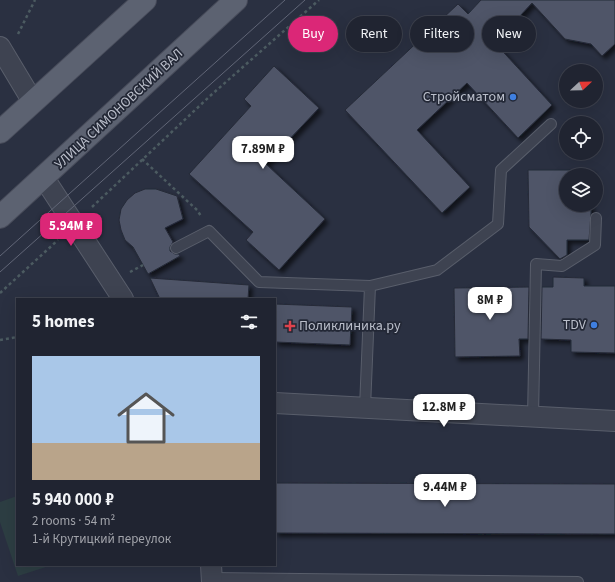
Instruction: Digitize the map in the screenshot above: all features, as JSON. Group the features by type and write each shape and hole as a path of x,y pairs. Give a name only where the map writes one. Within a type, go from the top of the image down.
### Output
{"main road":[{"path":"0,132 145,0"},
{"name":"УЛИЦА СИМОНОВСКИЙ ВАЛ","path":"0,217 236,0"}],"street":[{"path":"1,49 33,102"},
{"path":"44,178 122,298"},
{"path":"276,403 615,421"}],"lane":[{"path":"176,248 209,231 260,282 370,286 437,270 498,224 501,170 551,124"},
{"path":"533,417 536,264 562,266 595,245 596,218"},
{"path":"365,408 370,286"},
{"path":"209,577 578,582"}],"path":[{"path":"1,49 14,43 35,0"},
{"path":"92,207 210,96 319,0"},
{"path":"142,160 197,210 209,231"},
{"path":"0,293 61,238"},
{"path":"130,272 143,265"},
{"path":"0,340 16,337"}],"shaded area":[{"path":"16,496 16,566 49,566 18,576 0,522 0,502"}],"building":[{"path":"481,0 615,0 615,44 602,56 591,44 565,39 532,3 520,16 482,16 482,52 503,52 552,105 518,138 467,83 417,130 470,187 442,213 345,110 410,49 410,52 474,52 474,16 445,16 458,4 468,14"},
{"path":"274,66 319,108 266,164 325,219 279,270 246,240 253,232 189,174 251,106 244,99"},
{"path":"528,170 559,170 559,212 591,212 589,240 567,240 567,255 560,259 529,227"},
{"path":"145,189 156,189 177,196 183,219 165,228 173,242 170,247 170,251 175,254 179,254 180,256 148,274 133,247 125,240 119,220 121,209 127,200 135,193"},
{"path":"553,277 584,278 584,286 615,286 615,353 571,352 571,340 541,339 542,287 553,287"},
{"path":"150,278 249,285 248,298 160,298"},
{"path":"529,287 528,339 519,339 520,356 455,357 454,288"},
{"path":"276,304 352,307 350,345 276,342"},
{"path":"276,483 615,484 615,534 276,533"}],"tram line":[{"path":"0,256 285,0"},
{"path":"0,272 305,0"}],"place":[{"name":"Стройсматом","path":"513,97"},
{"name":"TDV","path":"594,325"},
{"name":"Поликлиника.ру","path":"290,326"}]}
